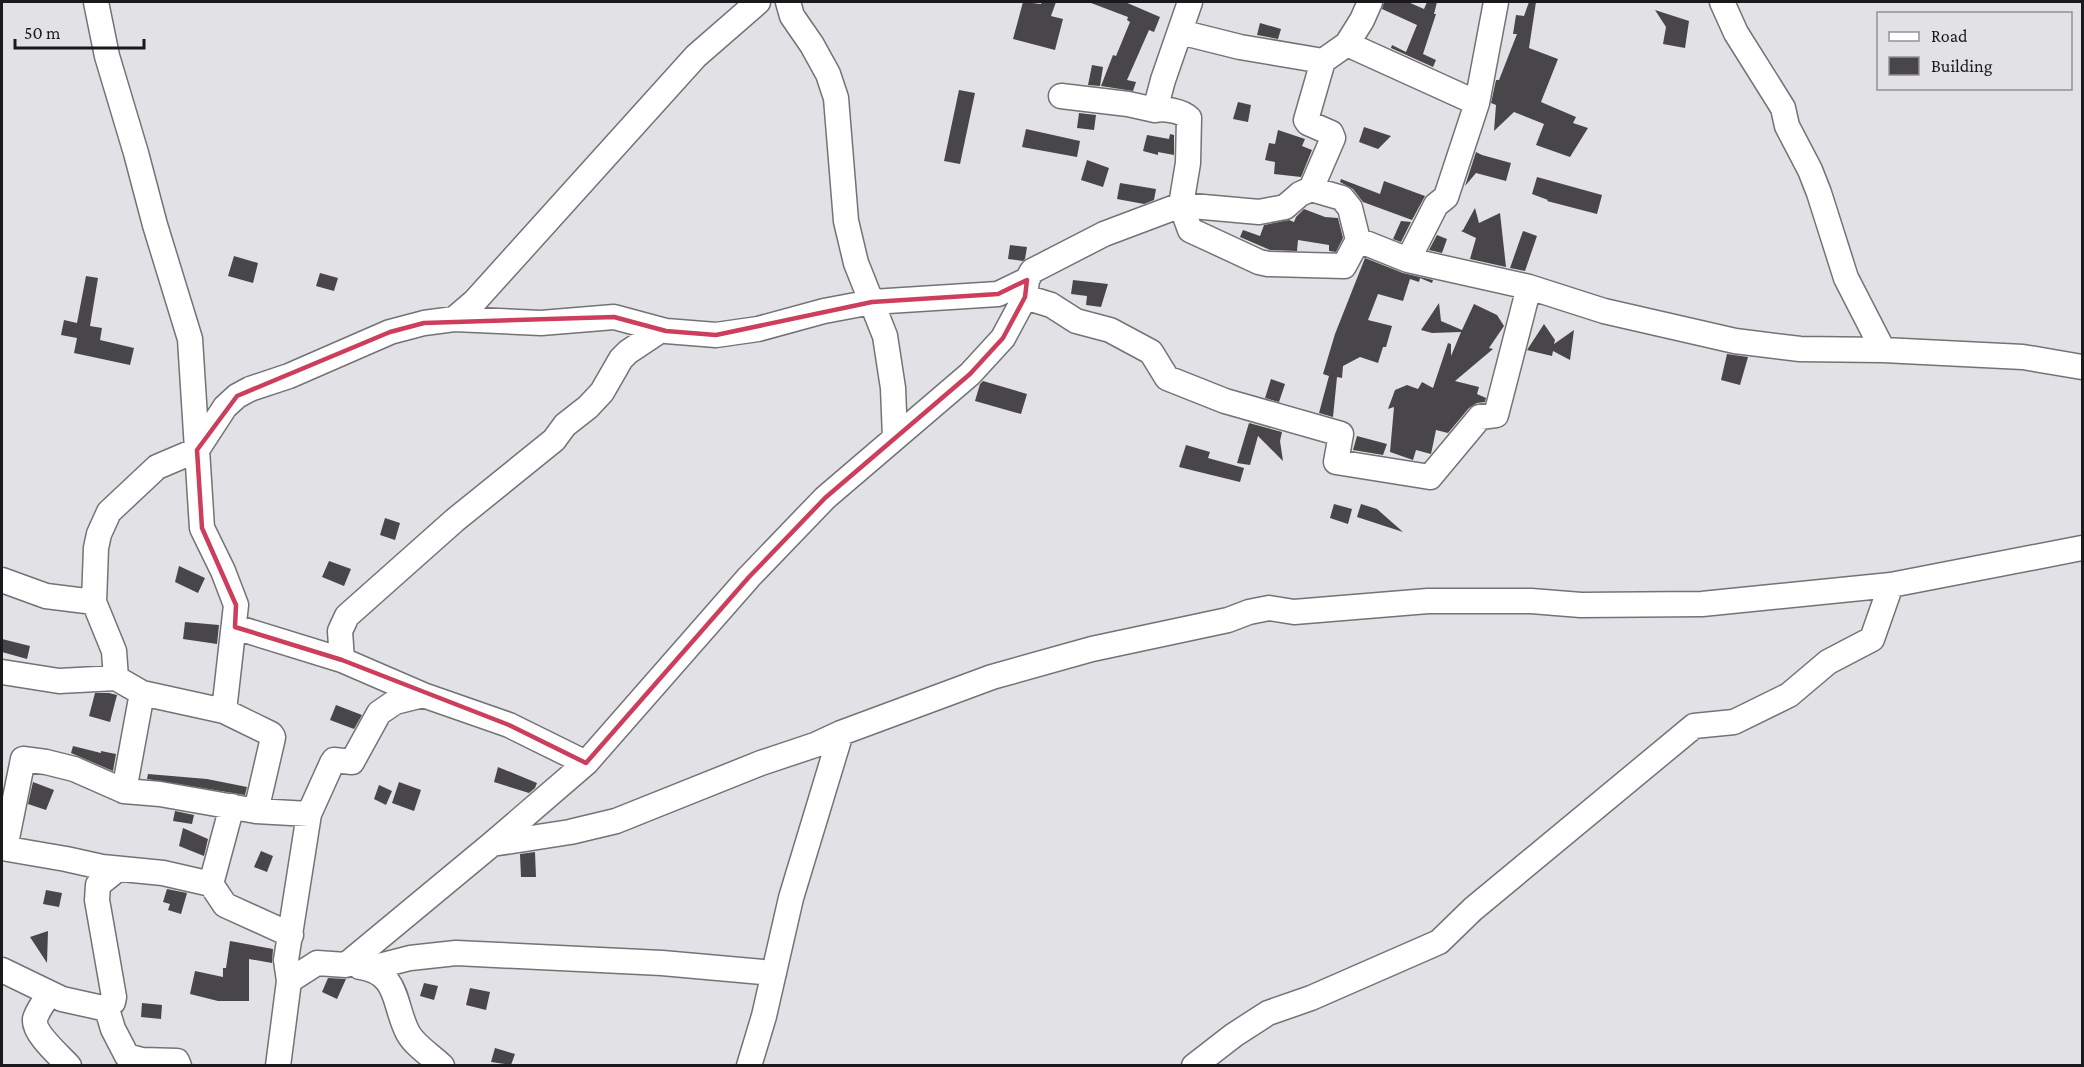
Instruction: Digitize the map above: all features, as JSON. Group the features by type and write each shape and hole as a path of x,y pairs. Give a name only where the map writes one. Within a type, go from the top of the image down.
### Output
{"street":[{"path":"96,2 107,56 155,225 188,330 202,528 236,604 224,711"},
{"path":"454,319 475,301 696,56 758,2"},
{"path":"788,2 792,16 828,74 836,98 846,221 855,263 885,336 893,388 895,438"},
{"path":"1155,110 1190,2"},
{"path":"1311,189 1333,138 1331,133 1306,120 1323,61 1347,44 1370,2"},
{"path":"1408,260 1436,205 1446,197 1477,103 1496,2"},
{"path":"1722,2 1736,33 1783,108 1787,126 1819,193 1846,278 1882,350"},
{"path":"1180,32 1249,48 1323,61"},
{"path":"1347,44 1477,103"},
{"path":"346,965 586,763 749,577 825,498 970,374 1003,338 1032,271 1104,234 1181,205 1259,212 1285,207 1300,194 1311,189 1342,198 1350,208 1358,240 1344,266 1264,263 1190,230 1181,205 1188,163 1190,118 1172,111 1061,96"},
{"path":"1358,240 1408,260 1529,287 1604,311 1735,341 1800,349 1882,350 2023,357 2082,367"},
{"path":"116,678 114,651 94,602 96,548 99,534 109,512 148,474 197,450 225,407 237,396 390,332 424,323 454,319 541,323 614,316 661,330 716,335 872,302 998,294 1026,289 1076,321 1110,330 1151,352 1167,378 1225,401 1341,434 1336,462 1430,477 1480,417 1496,415 1529,287"},
{"path":"342,660 340,631 347,616 455,520 554,440 565,425 588,407 602,392 621,359 661,330"},
{"path":"492,844 570,832 616,821 761,763 815,745 841,733 992,677 1092,649 1228,620 1269,608 1294,612 1428,601 1531,601 1581,605 1702,604 1891,585 2082,548"},
{"path":"2,580 46,596 94,602"},
{"path":"1194,1065 1268,1013 1311,998 1439,942 1473,909 1694,726 1734,722 1789,695 1828,662 1872,639 1891,585"},
{"path":"235,627 342,660 423,695 508,725 586,763"},
{"path":"2,672 59,681 116,678 142,693 224,711 270,734 273,737 256,811"},
{"path":"124,791 142,693"},
{"path":"278,1065 289,981 286,960 309,814 334,760 352,762 380,714 395,702 423,695"},
{"path":"749,1065 764,1016 791,898 841,733"},
{"path":"291,935 225,904 211,884 163,873 99,867 3,848 23,759 74,769 124,791 160,794 256,811 309,814"},
{"path":"211,884 232,806"},
{"path":"104,1008 112,1002 114,997 98,900 98,885 118,869"},
{"path":"289,981 317,963 371,968 410,958 456,953 662,963 774,973"},
{"path":"371,968 383,975 391,984 409,1035 442,1065"},
{"path":"2,970 65,1000 109,1011 113,1029 127,1056 142,1060 177,1061 179,1065"},
{"path":"50,994 35,1018 36,1025 39,1033 69,1065"}],"highlighted area":[{"path":"1027,280 1025,297 1003,338 970,374 825,498 749,577 586,763 509,725 342,660 235,627 236,605 202,528 197,450 237,396 390,332 424,323 614,317 666,331 716,335 872,302 998,294"}],"building":[{"path":"1023,2 1041,4 1042,2 1056,2 1051,16 1063,19 1055,50 1013,39"},
{"path":"1091,2 1125,2 1160,17 1154,32 1149,30 1127,80 1136,82 1133,91 1101,86 1113,55 1116,56 1130,22 1127,20 1128,17"},
{"path":"1384,2 1408,2 1424,9 1427,2 1437,2 1434,14 1436,14 1423,54 1436,60 1433,67 1391,48 1392,45 1406,52 1417,25 1382,9"},
{"path":"1529,2 1536,2 1529,48 1558,59 1541,102 1576,117 1573,123 1588,128 1570,157 1536,145 1544,124 1514,112 1494,131 1496,105 1491,103 1496,80 1499,80 1517,34 1513,34 1516,15 1524,16"},
{"path":"1655,10 1689,21 1685,48 1663,44 1666,27"},
{"path":"1260,23 1281,29 1278,39 1257,35"},
{"path":"1092,65 1103,67 1100,86 1088,85"},
{"path":"959,90 975,93 960,164 944,161"},
{"path":"1238,102 1251,105 1248,122 1233,119"},
{"path":"1079,113 1096,115 1094,130 1077,128"},
{"path":"1364,127 1391,136 1378,149 1359,142"},
{"path":"1026,129 1080,141 1077,157 1022,147"},
{"path":"1278,130 1305,139 1302,146 1312,150 1301,177 1274,174 1275,162 1265,160 1269,143 1275,144"},
{"path":"1170,134 1174,135 1174,155 1158,152 1158,155 1143,151 1147,135 1169,139"},
{"path":"1476,152 1511,163 1506,181 1476,173 1465,186"},
{"path":"1087,160 1109,168 1103,187 1081,180"},
{"path":"1537,177 1602,195 1597,214 1547,201 1532,194"},
{"path":"1341,179 1380,194 1384,181 1425,196 1412,220 1363,202 1353,189 1340,182"},
{"path":"1120,183 1156,189 1154,200 1144,204 1117,199"},
{"path":"1475,208 1479,223 1500,213 1506,267 1470,259 1476,238 1461,231"},
{"path":"1304,209 1325,217 1338,218 1343,238 1336,252 1329,251 1329,245 1298,240 1297,251 1270,250 1240,237 1243,230 1260,236 1264,225 1289,220 1294,222"},
{"path":"1401,221 1411,222 1401,242 1393,239"},
{"path":"1523,231 1537,236 1525,271 1510,268"},
{"path":"1437,235 1447,239 1442,253 1429,250"},
{"path":"1010,245 1027,247 1023,261 1008,259"},
{"path":"234,256 258,263 253,283 228,276"},
{"path":"1365,258 1403,273 1433,280 1432,283 1420,278 1419,282 1410,279 1403,301 1378,294 1368,320 1392,326 1386,347 1383,347 1378,363 1360,357 1343,366 1342,378 1337,377 1333,417 1319,413 1329,376 1323,374 1335,334"},
{"path":"320,273 338,278 334,291 316,286"},
{"path":"86,276 98,278 90,326 102,328 100,340 134,348 130,365 74,353 77,338 61,335 64,320 77,323"},
{"path":"1073,280 1108,284 1101,307 1086,305 1087,296 1071,294"},
{"path":"1439,303 1441,321 1462,330 1474,304 1497,315 1504,326 1489,348 1493,349 1455,381 1479,387 1477,394 1486,398 1485,402 1477,403 1469,408 1448,433 1436,430 1431,454 1416,450 1413,460 1390,452 1394,407 1388,409 1395,390 1407,385 1418,389 1422,382 1433,388 1448,343 1451,344 1451,356 1461,332 1432,333 1421,330"},
{"path":"1544,324 1555,340 1554,344 1574,330 1570,360 1553,351 1552,356 1527,350"},
{"path":"1727,354 1748,357 1740,385 1721,380"},
{"path":"1271,379 1285,384 1279,402 1265,398"},
{"path":"983,381 1027,394 1021,414 975,401"},
{"path":"1249,423 1282,432 1280,441 1283,461 1258,436 1250,465 1237,463"},
{"path":"1357,436 1387,444 1383,455 1353,450"},
{"path":"1186,445 1210,452 1208,458 1244,468 1240,482 1179,467"},
{"path":"1334,504 1352,509 1348,524 1330,518"},
{"path":"1361,504 1377,509 1403,532 1357,517"},
{"path":"385,518 400,523 395,540 380,535"},
{"path":"329,561 351,569 344,586 322,577"},
{"path":"179,566 205,578 198,593 175,582"},
{"path":"185,622 219,625 217,644 183,639"},
{"path":"2,639 30,646 27,659 2,652"},
{"path":"95,693 117,695 110,722 89,716"},
{"path":"336,705 362,715 354,729 330,720"},
{"path":"73,746 116,754 113,771 71,753"},
{"path":"498,767 537,783 535,788 529,793 494,782"},
{"path":"148,774 207,779 247,787 245,795 147,779"},
{"path":"33,782 54,790 46,810 28,804"},
{"path":"399,782 421,790 414,811 392,803"},
{"path":"379,785 392,791 386,805 374,799"},
{"path":"175,811 194,815 192,824 173,821"},
{"path":"183,828 208,839 204,856 179,846"},
{"path":"261,851 273,856 267,872 254,867"},
{"path":"535,852 536,877 521,877 520,854"},
{"path":"167,889 187,893 181,914 168,910 170,904 163,902"},
{"path":"46,890 62,893 59,907 43,904"},
{"path":"48,931 47,963 30,937"},
{"path":"230,941 273,949 272,963 249,959 249,1001 218,1001 190,994 195,971 223,977"},
{"path":"328,978 346,979 337,999 322,992"},
{"path":"424,983 438,986 434,1000 420,996"},
{"path":"470,988 490,992 486,1010 466,1005"},
{"path":"142,1003 162,1005 161,1019 141,1017"},
{"path":"495,1048 515,1054 511,1065 491,1062"}]}
